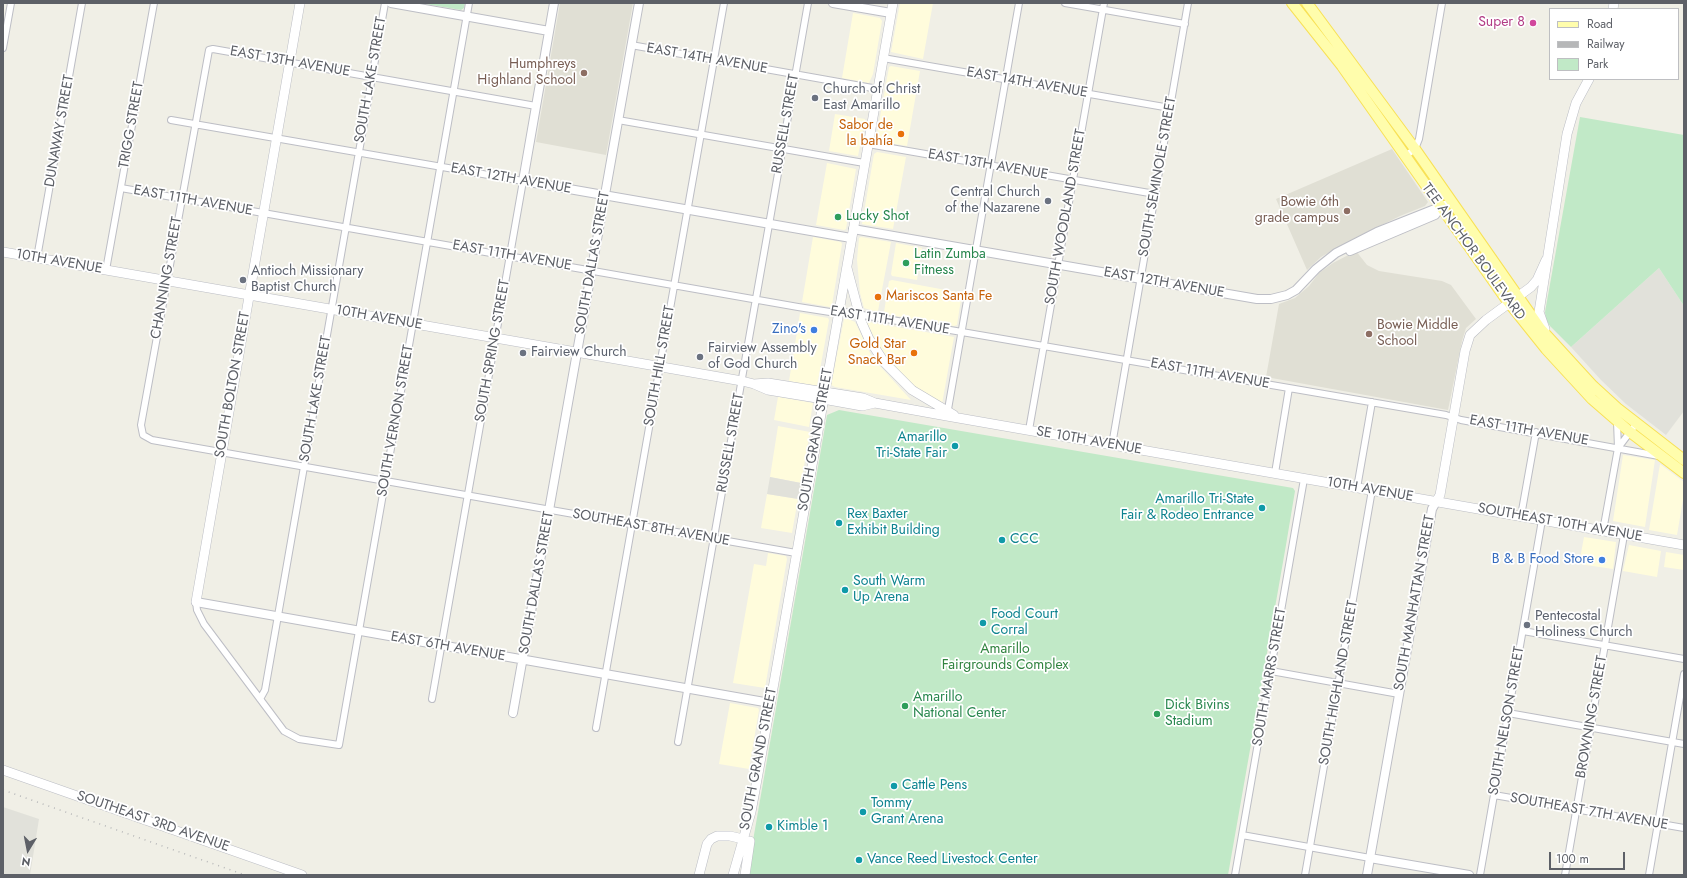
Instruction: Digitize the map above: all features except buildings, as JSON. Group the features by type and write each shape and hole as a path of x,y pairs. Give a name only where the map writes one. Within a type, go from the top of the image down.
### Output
{"main road":[{"name":"SOUTH BOLTON STREET","path":"196,602 300,3"},
{"name":"SOUTH GRAND STREET","path":"733,875 751,812 893,3"},
{"name":"TEE ANCHOR BOULEVARD","path":"1292,3 1342,66 1509,303 1546,350 1569,375 1617,421 1633,428 1684,460"},
{"name":"TEE ANCHOR BOULEVARD","path":"1307,3 1415,149 1540,328 1659,456 1684,473"},
{"path":"1549,338 1540,320 1539,312 1546,260 1566,134 1576,103 1588,80"},
{"name":"10TH AVENUE","path":"3,252 754,384 768,390 824,396 863,398 875,403"},
{"name":"SOUTH MANHATTAN STREET","path":"1436,502 1440,495 1465,351 1470,335 1475,328 1531,287 1537,280 1546,260"},
{"path":"846,265 859,314 876,351 893,372 912,390 947,414"},
{"path":"912,390 918,399 916,411"},
{"name":"10TH AVENUE","path":"824,396 849,404 862,406 875,403"},
{"path":"875,403 916,411 947,414"},
{"path":"820,418 831,407 849,404"},
{"name":"SE 10TH AVENUE","path":"947,414 963,419 1304,478"},
{"name":"10TH AVENUE","path":"1304,478 1436,502"},
{"name":"SOUTHEAST 10TH AVENUE","path":"1436,502 1684,545"},
{"name":"SOUTHEAST 3RD AVENUE","path":"3,770 302,875"},
{"path":"745,875 750,846 751,812"},
{"path":"699,875 708,844 711,839 724,836 743,839 750,846"}],"street":[{"path":"3,48 11,3"},
{"name":"DUNAWAY STREET","path":"37,258 82,3"},
{"name":"TRIGG STREET","path":"106,270 154,3"},
{"name":"SOUTH LAKE STREET","path":"260,699 264,690 278,616 385,3"},
{"path":"391,3 549,31"},
{"name":"SOUTH VERNON STREET","path":"260,699 280,727 291,736 339,745 414,324 469,3"},
{"name":"SOUTH SPRING STREET","path":"432,699 554,3"},
{"name":"SOUTH DALLAS STREET","path":"514,713 639,3"},
{"name":"SOUTH HILL STREET","path":"596,728 724,3"},
{"name":"RUSSELL STREET","path":"678,742 808,3"},
{"path":"833,3 891,13"},
{"path":"947,414 1019,3"},
{"path":"1065,3 1103,6 1185,24"},
{"name":"SOUTH SEMINOLE STREET","path":"1112,445 1188,3"},
{"path":"1405,156 1415,149 1419,139 1442,3"},
{"name":"SOUTH WOODLAND STREET","path":"1029,430 1103,6"},
{"name":"EAST 14TH AVENUE","path":"632,45 878,88"},
{"name":"EAST 13TH AVENUE","path":"209,50 213,49 290,62 536,106"},
{"name":"CHANNING STREET","path":"143,435 141,425 209,50"},
{"name":"EAST 14TH AVENUE","path":"883,58 1170,108"},
{"name":"EAST 12TH AVENUE","path":"171,120 851,238"},
{"path":"618,120 864,163"},
{"name":"EAST 13TH AVENUE","path":"868,144 1155,194"},
{"name":"EAST 11TH AVENUE","path":"121,188 674,285 838,312 859,314 1372,402 1659,456"},
{"path":"1441,208 1450,201"},
{"name":"EAST 12TH AVENUE","path":"853,228 1257,299 1271,299 1287,295 1296,290 1316,269 1336,253 1353,250 1435,215 1441,208"},
{"path":"1275,473 1289,388"},
{"path":"1357,488 1372,402"},
{"path":"1603,531 1618,448 1617,421"},
{"path":"1618,448 1633,428"},
{"path":"1521,516 1536,432"},
{"name":"SOUTHEAST 8TH AVENUE","path":"143,435 152,440 796,553"},
{"name":"SOUTH MARRS STREET","path":"1235,875 1304,478"},
{"name":"SOUTH HIGHLAND STREET","path":"1305,875 1372,490"},
{"name":"SOUTH MANHATTAN STREET","path":"1367,875 1432,509 1436,502"},
{"name":"SOUTH NELSON STREET","path":"1480,875 1542,520"},
{"name":"BROWNING STREET","path":"1565,875 1624,535"},
{"path":"196,602 197,610 204,624 260,699"},
{"name":"EAST 6TH AVENUE","path":"196,602 770,703"},
{"path":"1523,631 1684,659"},
{"path":"1271,671 1399,694"},
{"path":"1649,875 1684,674"},
{"path":"1508,713 1684,744"},
{"name":"SOUTHEAST 7TH AVENUE","path":"1494,795 1684,828"},
{"path":"1242,835 1469,875"}],"shaded area":[{"name":"Humphreys Highland School","path":"560,3 633,3 606,155 536,142"},
{"path":"900,3 933,3 923,59 891,52"},
{"path":"853,13 880,18 882,21 873,74 869,83 842,78"},
{"path":"891,66 920,71 907,146 877,141 876,139 889,67"},
{"path":"835,114 865,119 858,156 829,151"},
{"name":"Bowie 6th grade campus","path":"1392,149 1428,202 1425,206 1400,216 1338,247 1321,257 1307,270 1276,199"},
{"path":"877,152 906,157 893,229 862,224 874,154"},
{"path":"827,163 856,169 846,229 844,230 816,225"},
{"path":"813,237 841,242 842,244 832,305 830,307 802,302"},
{"path":"861,237 891,242 877,312 864,308 860,293 857,260 859,238"},
{"path":"896,243 922,248 917,280 892,276 891,274"},
{"name":"Bowie Middle School","path":"1356,251 1367,265 1379,271 1442,281 1451,285 1476,319 1466,328 1462,341 1448,410 1266,377 1279,304 1295,298 1309,286 1319,273 1333,263"},
{"path":"1659,268 1684,306 1684,411 1666,435 1626,404 1601,380 1571,347"},
{"path":"892,280 962,293 957,325 954,326 885,314 884,312 889,281"},
{"path":"800,313 828,318 829,320 817,386 789,381"},
{"path":"846,318 855,322 870,353 878,364 911,400 835,387 831,385 844,319"},
{"path":"869,322 954,337 942,404 914,386 891,364 873,335 867,323"},
{"path":"778,397 813,403 809,427 774,420"},
{"path":"778,426 810,432 801,483 770,477"},
{"path":"1623,455 1655,460 1645,527 1613,521"},
{"path":"1660,464 1684,482 1684,494 1677,535 1649,530"},
{"path":"770,477 801,483 798,499 767,494"},
{"path":"767,494 798,499 792,533 761,528"},
{"path":"1584,537 1616,542 1613,569 1579,564"},
{"path":"1629,545 1661,551 1657,577 1623,571"},
{"path":"1666,552 1684,555 1684,570 1664,567"},
{"path":"768,553 786,556 787,559 765,688 733,683 754,564 766,566"},
{"path":"730,703 758,708 759,710 749,769 719,764"},
{"path":"3,807 39,819 30,875 3,875"}],"green space":[{"path":"420,3 465,3 464,8 461,10"},
{"path":"1580,117 1684,135 1684,306 1659,268 1571,347 1550,326 1546,320 1545,312"},
{"name":"Amarillo Fairgrounds Complex","path":"839,410 1293,488 1295,491 1286,545 1228,875 747,875 827,415"}],"railway":[{"path":"3,790 245,875"}],"place":[{"name":"Super 8","path":"1533,23"},
{"name":"Humphreys Highland School","path":"584,73"},
{"name":"Church of Christ East Amarillo","path":"815,98"},
{"name":"Sabor de la bahía","path":"901,134"},
{"name":"Central Church of the Nazarene","path":"1048,201"},
{"name":"Bowie 6th grade campus","path":"1347,211"},
{"name":"Lucky Shot","path":"838,217"},
{"name":"Latin Zumba Fitness","path":"906,263"},
{"name":"Antioch Missionary Baptist Church","path":"243,280"},
{"name":"Mariscos Santa Fe","path":"878,297"},
{"name":"Zino's","path":"814,330"},
{"name":"Bowie Middle School","path":"1369,334"},
{"name":"Fairview Church","path":"523,353"},
{"name":"Gold Star Snack Bar","path":"914,353"},
{"name":"Fairview Assembly of God Church","path":"700,357"},
{"name":"Amarillo Tri-State Fair","path":"955,446"},
{"name":"Amarillo Tri-State Fair & Rodeo Entrance","path":"1262,508"},
{"name":"Rex Baxter Exhibit Building","path":"839,523"},
{"name":"CCC","path":"1002,540"},
{"name":"B & B Food Store","path":"1602,560"},
{"name":"South Warm Up Arena","path":"845,590"},
{"name":"Food Court Corral","path":"983,623"},
{"name":"Pentecostal Holiness Church","path":"1527,625"},
{"name":"Amarillo National Center","path":"905,706"},
{"name":"Dick Bivins Stadium","path":"1157,714"},
{"name":"Cattle Pens","path":"894,786"},
{"name":"Tommy Grant Arena","path":"863,812"},
{"name":"Kimble 1","path":"769,827"},
{"name":"Vance Reed Livestock Center","path":"859,860"}]}
